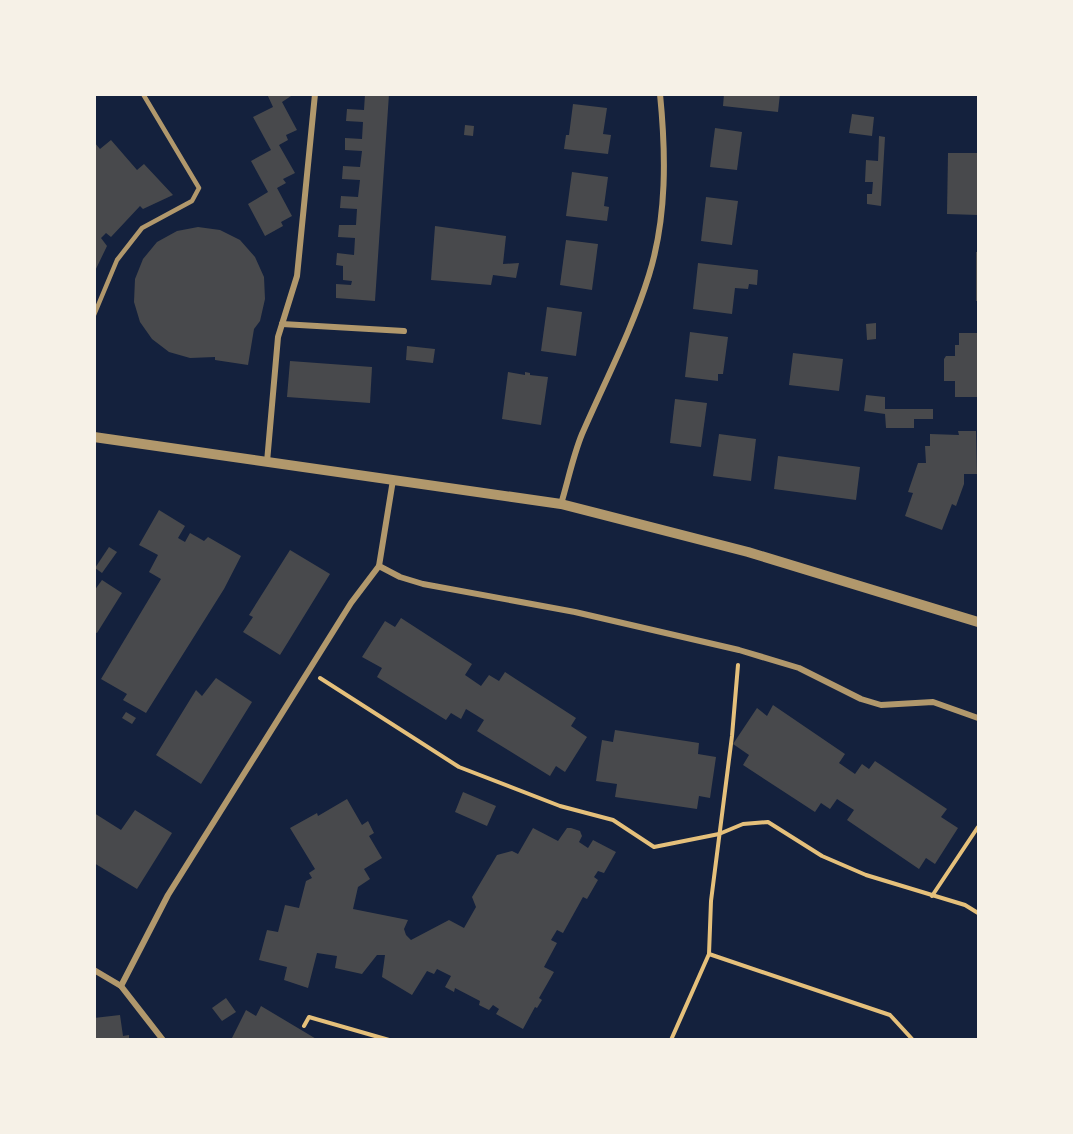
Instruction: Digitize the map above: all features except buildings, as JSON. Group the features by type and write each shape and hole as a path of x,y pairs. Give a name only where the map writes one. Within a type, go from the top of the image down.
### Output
{"street":[{"path":"267,462 278,337 297,276 315,94"},
{"path":"561,504 581,436 632,323 650,273 660,224 664,173 660,94"},
{"path":"282,324 404,332"},
{"path":"94,437 561,504 748,552 978,622"},
{"path":"121,986 168,895 351,603 379,566 393,480"},
{"path":"379,566 400,577 423,584 575,612 740,650 799,668 861,699 881,705 933,702 978,718"},
{"path":"94,970 121,986 163,1040"}],"lane":[{"path":"94,315 117,260 142,228 192,201 199,188 143,94"}],"path":[{"path":"671,1040 709,954 711,901 732,736 740,650"},
{"path":"309,671 459,767 560,806 613,820 654,847 719,834 743,824 768,822 822,856 866,875 965,905 978,913"},
{"path":"932,896 978,827"},
{"path":"709,954 890,1015 913,1040"},
{"path":"304,1026 309,1017 389,1040"}]}
